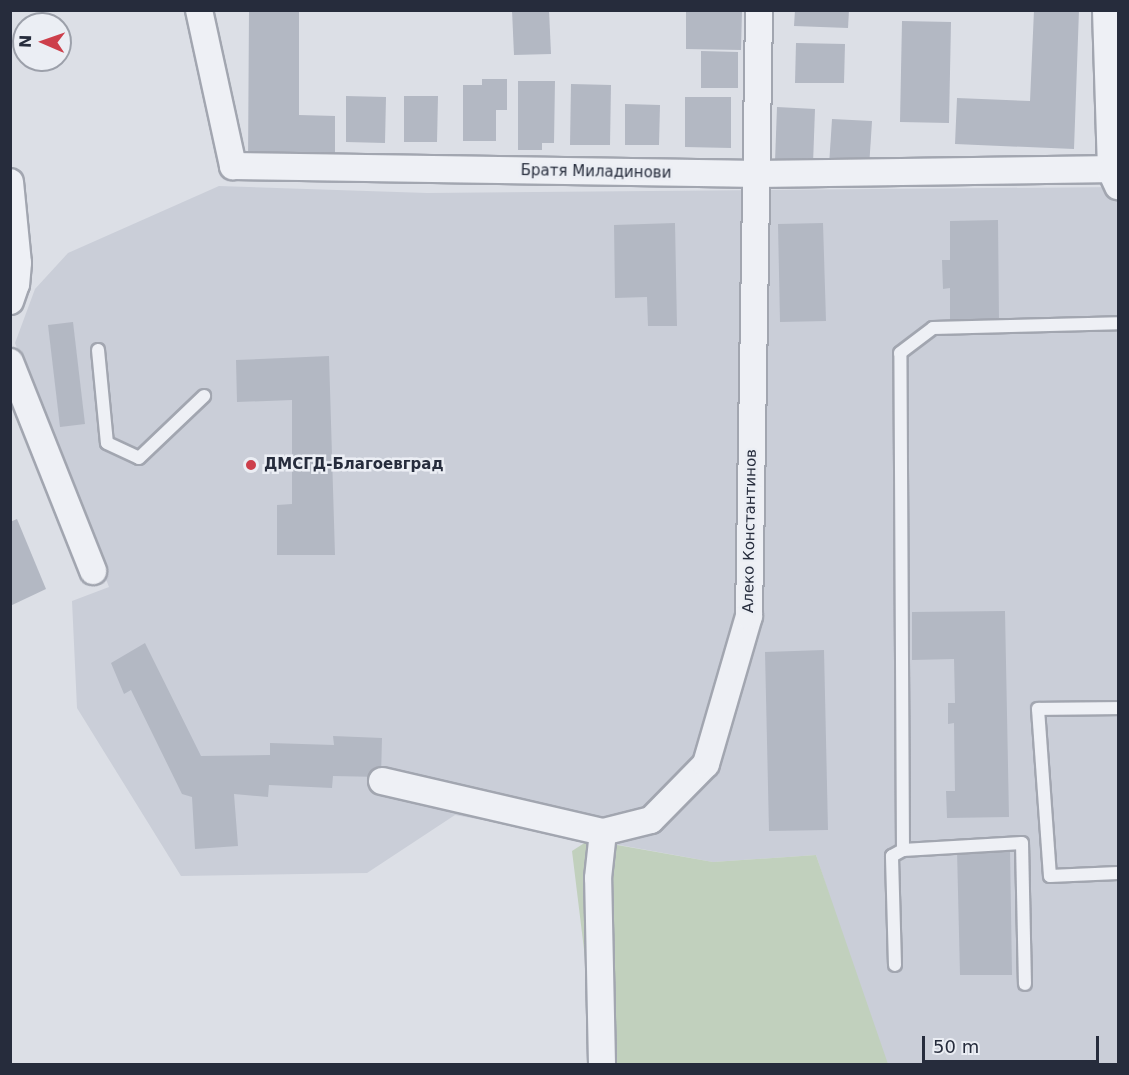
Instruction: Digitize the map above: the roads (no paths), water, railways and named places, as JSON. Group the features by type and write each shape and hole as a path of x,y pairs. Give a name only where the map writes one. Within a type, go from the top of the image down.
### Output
{"street":[{"name":"Братя Миладинови","path":"199,10 233,166 756,174 1116,175"},
{"name":"Алеко Константинов","path":"382,781 603,832 651,820 706,764 749,616 759,10"},
{"path":"1106,10 1116,175"},
{"path":"10,182 18,263 16,284 10,301"},
{"path":"10,362 93,570"},
{"path":"602,1065 598,878 603,832"}],"lane":[{"path":"903,850 900,353 933,328 1119,323"},
{"path":"98,350 107,443 139,458 204,396"},
{"path":"1119,708 1038,709 1050,876 1119,873"},
{"path":"895,965 892,856 903,850 1022,843 1025,984"}],"place":[{"name":"ДМСГД-Благоевград","path":"251,465"}]}
